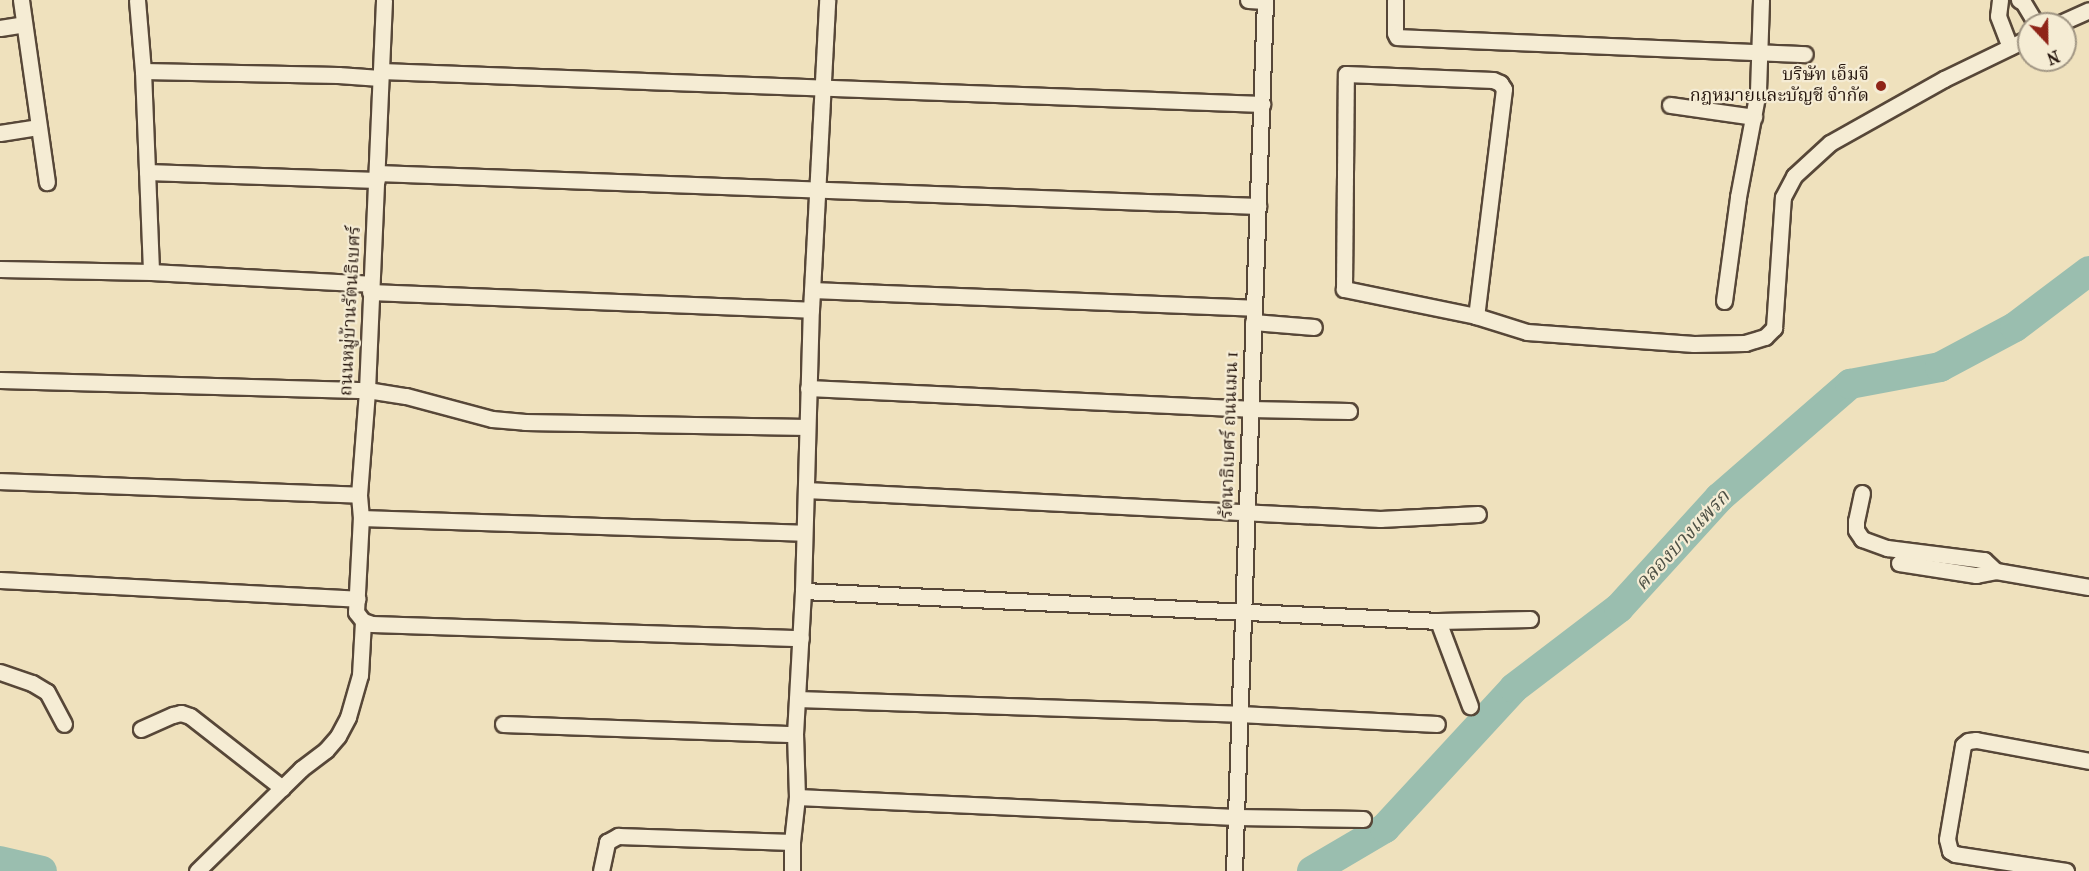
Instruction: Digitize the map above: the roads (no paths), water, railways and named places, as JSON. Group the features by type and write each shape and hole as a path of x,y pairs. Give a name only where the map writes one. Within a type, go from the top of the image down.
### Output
{"street":[{"path":"21,0 47,183"},
{"path":"137,0 143,71 151,272"},
{"name":"ถนนหมู่บ้านรัตนธิเบศร์","path":"203,868 282,788 326,750 338,736 348,717 360,675 363,621 356,612 362,518 359,495 367,390 384,0"},
{"path":"792,871 792,842 797,798 795,734 803,591 811,310 827,0"},
{"path":"1248,0 1265,0"},
{"name":"รัตนาธิเบศร์ ถนนเมน 1","path":"1234,871 1265,0"},
{"path":"1395,0 1397,37 1805,54"},
{"path":"1724,301 1738,197 1754,117 1761,0"},
{"path":"2000,0 1998,16 2010,47"},
{"path":"2019,0 2023,2 2029,12"},
{"path":"0,28 24,24"},
{"path":"1476,316 1504,89 1493,80 1346,74 1344,289 1476,316 1527,332 1683,343 1745,343 1765,337 1774,328 1783,197 1794,176 1830,143 1944,79 2017,44"},
{"path":"143,71 380,74 823,87 1262,105"},
{"path":"1670,105 1754,117"},
{"path":"0,133 38,127"},
{"path":"147,172 817,189 1258,206"},
{"path":"0,269 151,272 370,288 811,310"},
{"path":"812,290 1254,315 1314,327"},
{"path":"0,380 367,390 406,396 492,419 525,422 807,427"},
{"path":"808,388 1250,409 1349,411"},
{"path":"0,481 359,495"},
{"path":"806,490 1247,510 1380,519 1478,514"},
{"path":"1862,493 1856,530 1862,539 1887,548 1984,560 1996,571"},
{"path":"362,518 803,533"},
{"path":"1899,563 1976,575 1996,571 2089,587"},
{"path":"0,580 357,599"},
{"path":"803,591 1438,621 1530,619"},
{"path":"363,621 372,624 801,638"},
{"path":"1438,621 1470,706"},
{"path":"0,672 32,683 47,692 64,724"},
{"path":"797,699 1239,714 1437,724"},
{"path":"141,729 173,715 181,713 190,716 282,788"},
{"path":"503,724 795,734"},
{"path":"2066,871 1979,865 1955,854 1947,846 1963,745 1968,741 1976,741 2089,761"},
{"path":"797,798 1236,817 1363,819"},
{"path":"601,871 607,842 618,836 792,842"}],"waterway":[{"name":"คลองบางแพรก","path":"1312,871 1385,828 1514,688 1619,608 1719,498 1850,384 1940,367 2015,327 2089,271"},
{"name":"คลองบางแพรก","path":"0,861 42,871"}],"place":[{"name":"บริษัท เอ็มจี กฎหมายและบัญชี จำกัด","path":"1881,86"}]}
